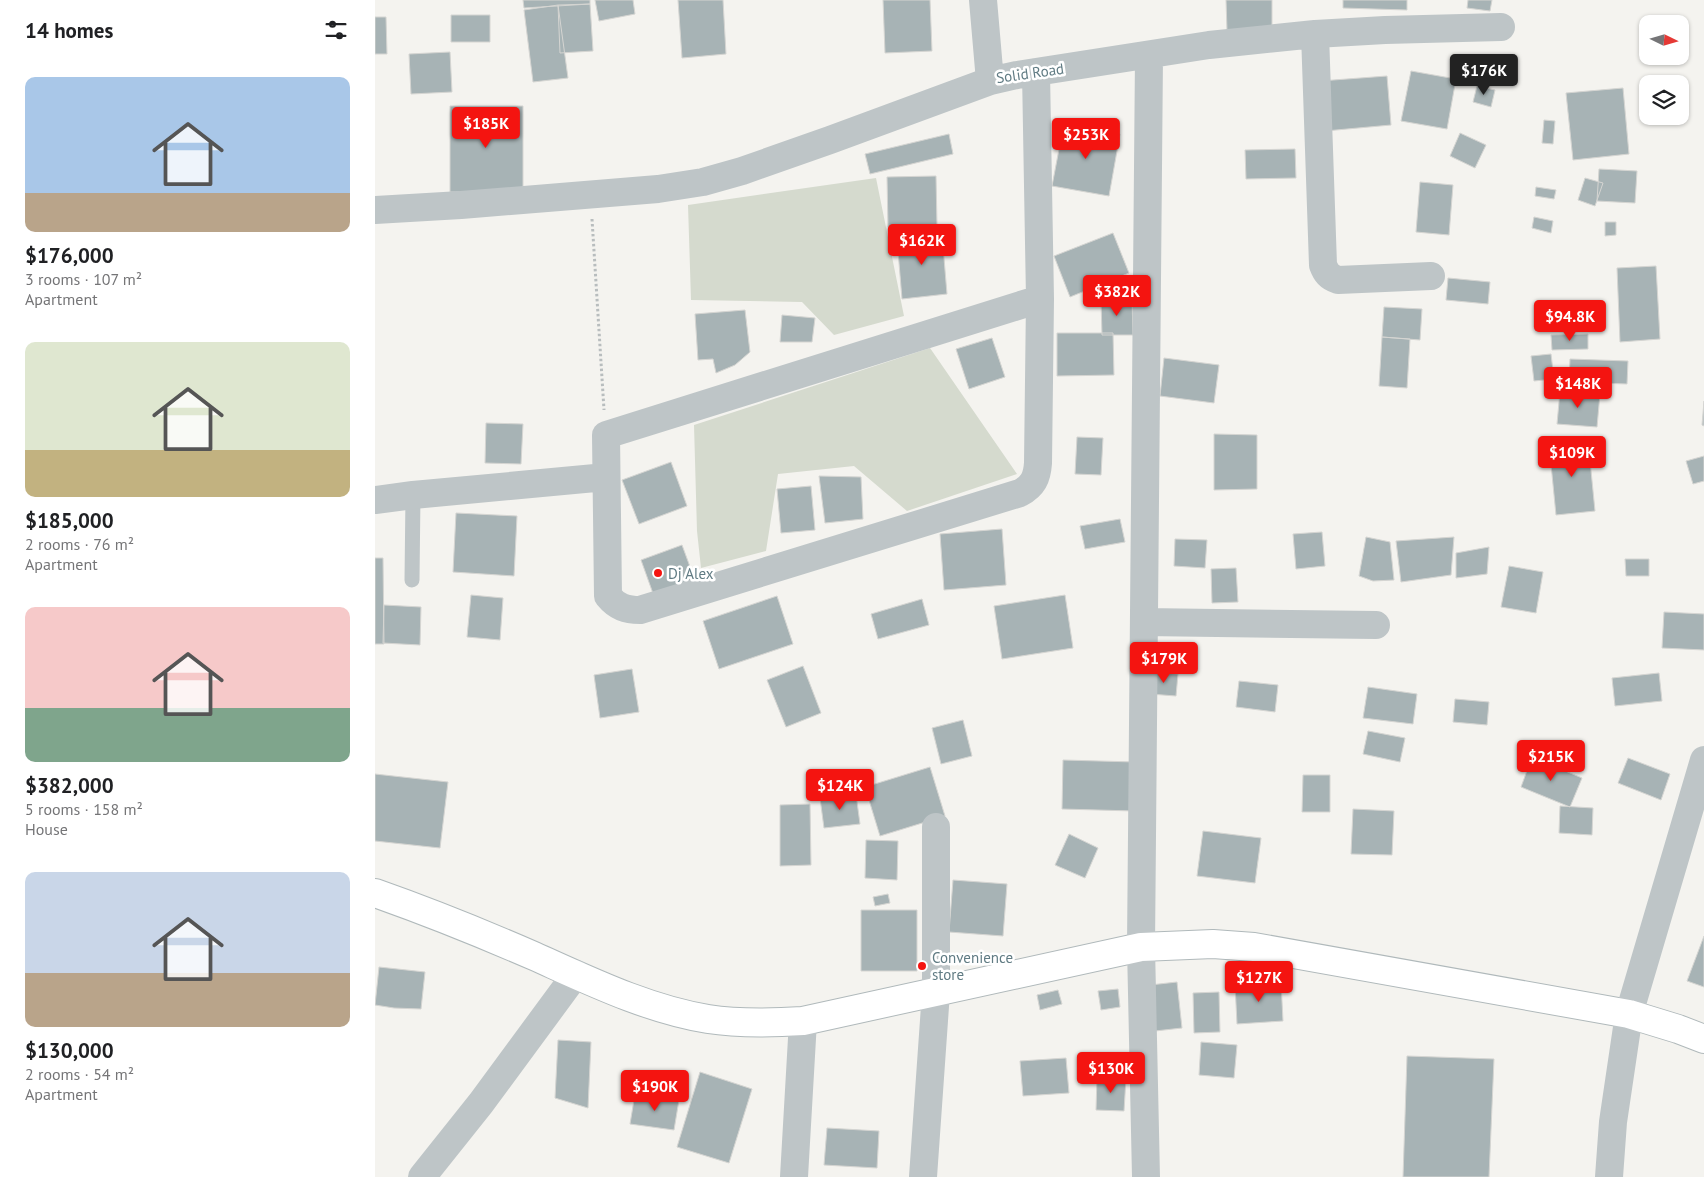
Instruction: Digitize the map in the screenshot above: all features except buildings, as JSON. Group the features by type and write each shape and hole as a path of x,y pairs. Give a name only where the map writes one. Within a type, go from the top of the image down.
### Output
{"street":[{"name":"Solid Road","path":"983,0 990,81 1036,72 1209,46 1315,34 1501,27"},
{"path":"1315,34 1323,264 1326,272 1338,280 1431,276"},
{"path":"1145,1177 1141,947 1149,56"},
{"path":"1036,72 1040,299 1037,474 1029,488 1020,493 640,610 622,608 614,604 608,596 606,435 1040,299"},
{"path":"375,210 591,195 658,189 703,182 742,171 990,81"},
{"path":"375,500 606,477"},
{"path":"1144,622 1376,625"},
{"path":"1609,1177 1613,1122 1629,1014 1704,760"},
{"path":"923,1177 936,992 936,827"},
{"path":"375,893 459,924 659,1007 708,1019 761,1023 803,1021 1141,947 1213,944 1254,947 1629,1014 1679,1029 1704,1039"},
{"path":"422,1177 481,1103 576,974"},
{"path":"793,1177 803,1021"}],"lane":[{"path":"412,580 413,495"}],"path":[{"path":"591,195 606,435"}],"shaded area":[{"path":"876,178 904,316 834,335 802,302 691,300 688,205"},
{"path":"930,348 1017,474 907,511 854,466 778,474 766,551 701,568 697,531 694,425"}],"place":[{"name":"Dj Alex","path":"658,573"},
{"name":"Convenience store","path":"922,966"}]}
